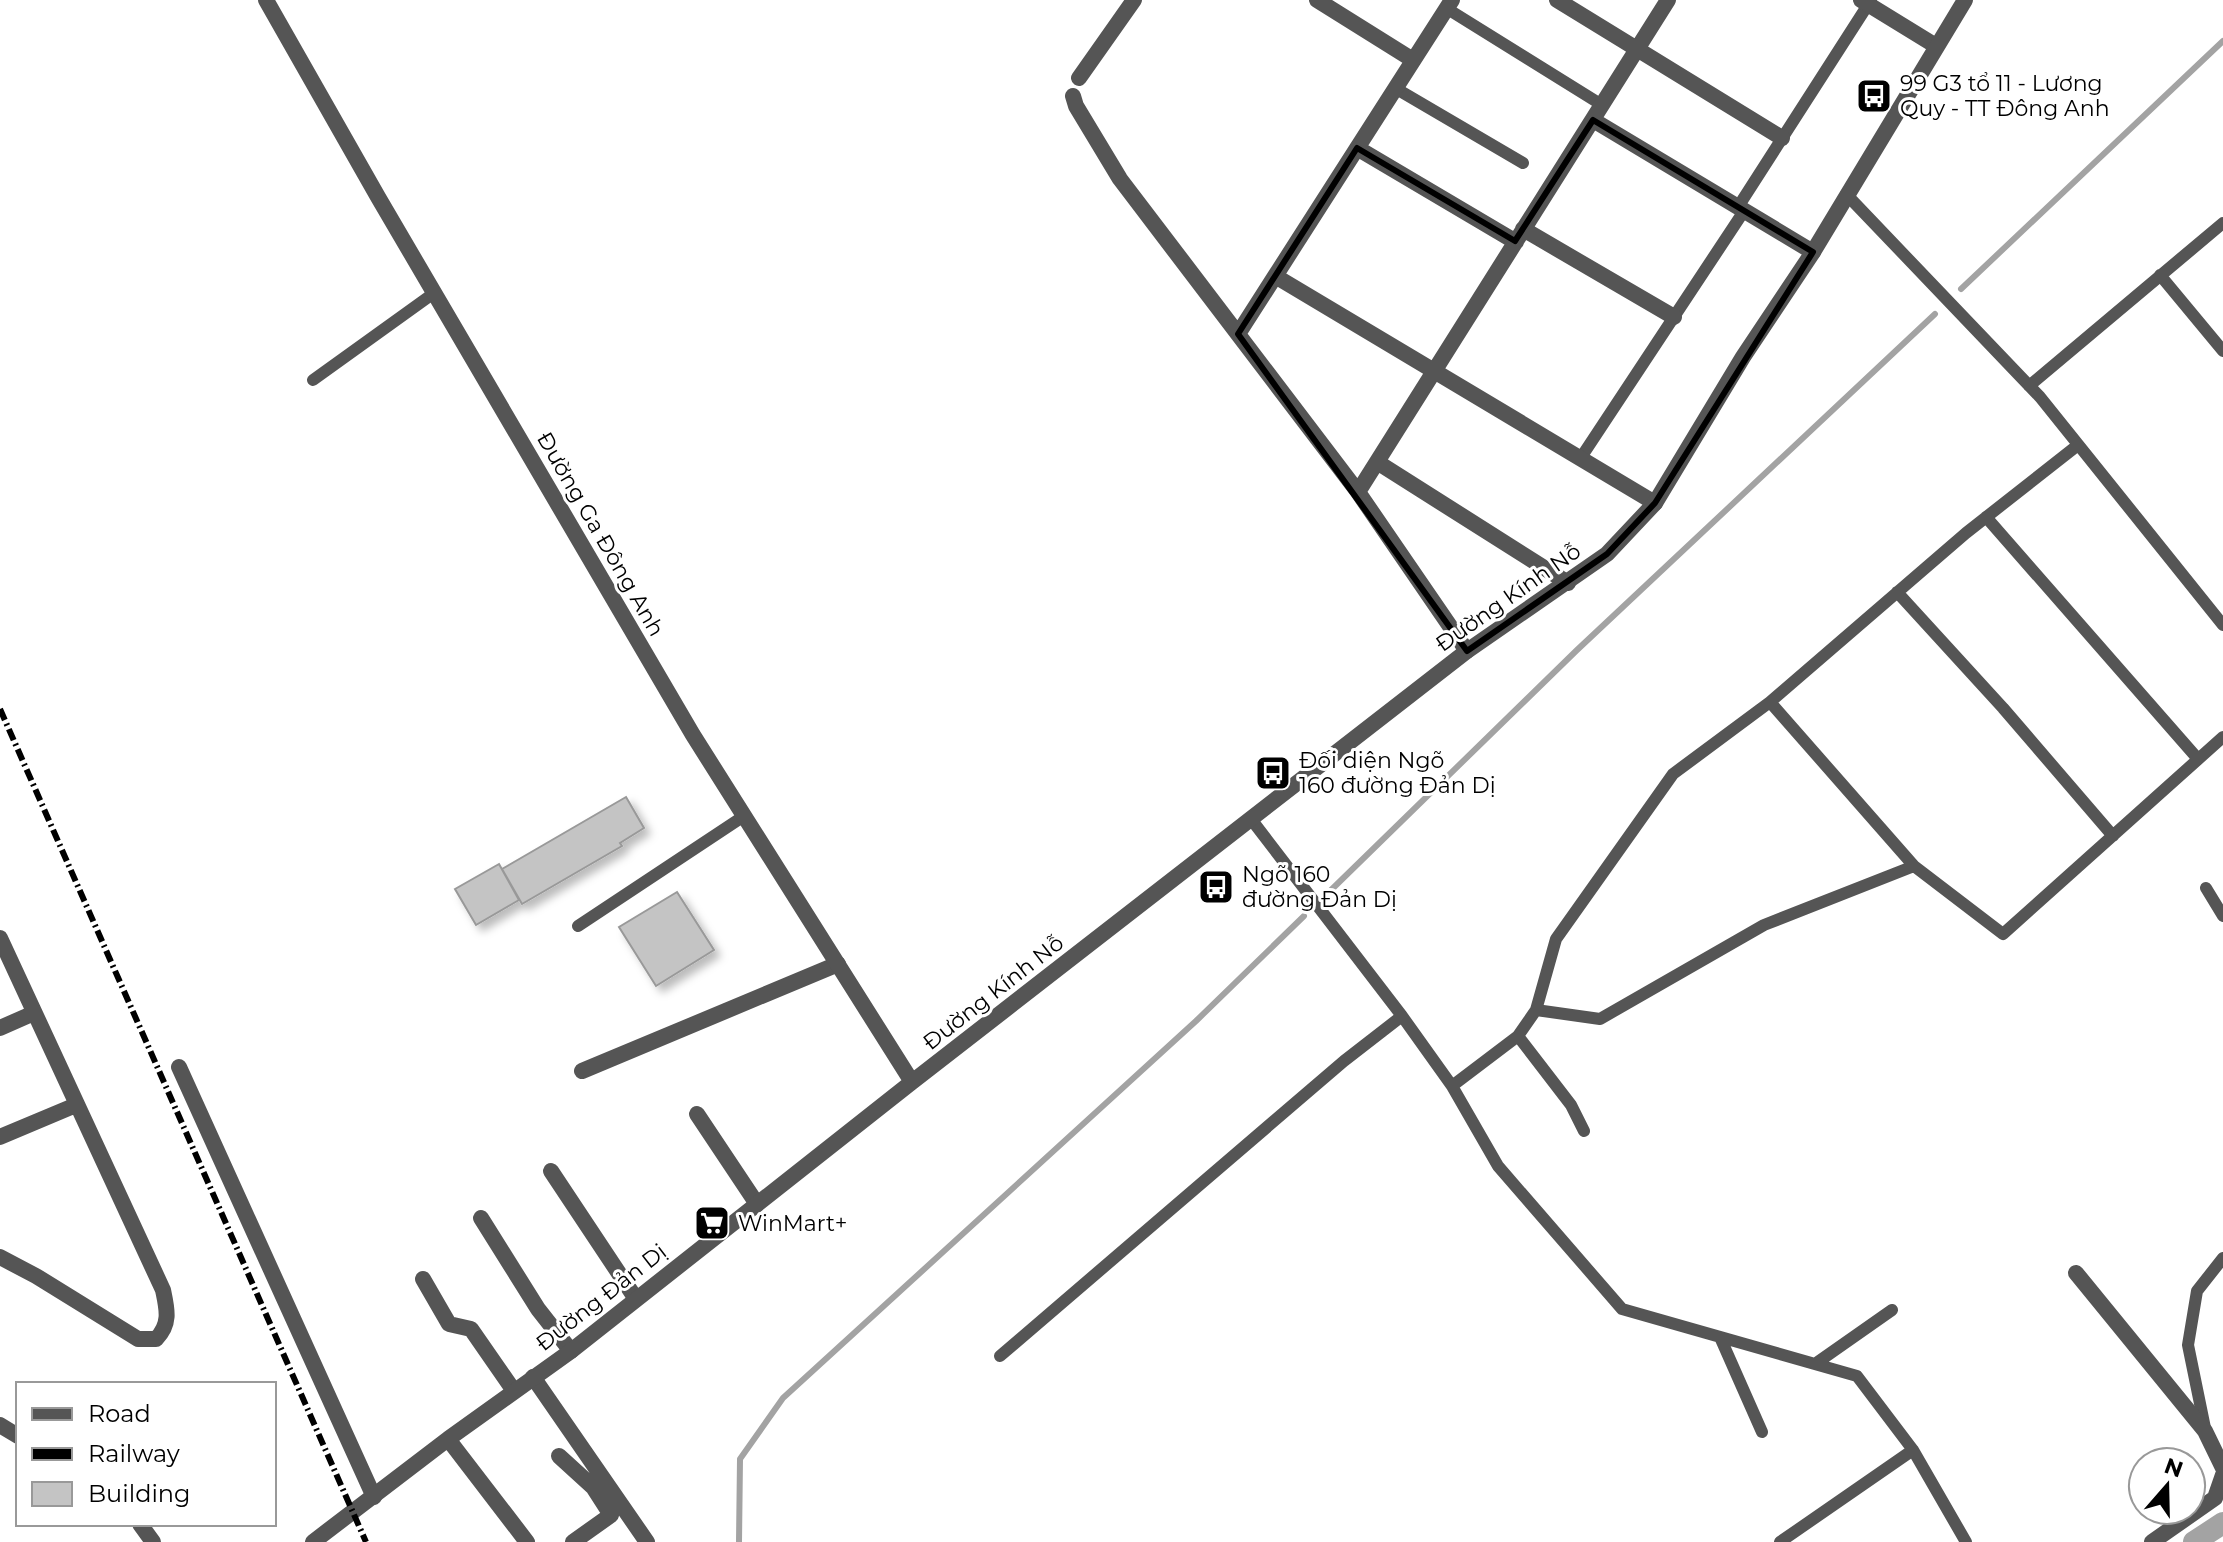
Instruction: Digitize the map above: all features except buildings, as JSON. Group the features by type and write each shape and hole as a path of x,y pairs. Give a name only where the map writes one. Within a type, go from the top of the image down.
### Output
{"street":[{"name":"Đường Ga Đông Anh","path":"266,0 693,735 912,1082"},
{"path":"1317,0 1413,60"},
{"path":"1557,0 1782,138"},
{"path":"1358,492 1668,0"},
{"name":"Đường Kính Nỗ","path":"912,1082 1467,651 1607,554 1655,503 1743,357 1813,252 1965,0"},
{"path":"1866,1 1936,46"},
{"path":"1079,78 1126,3"},
{"path":"1238,334 1449,4"},
{"path":"1073,96 1120,179 1358,492 1467,651"},
{"path":"1597,112 1741,209 1813,252"},
{"path":"1357,148 1674,317"},
{"path":"1275,276 1655,503"},
{"path":"1377,462 1568,583"},
{"path":"0,938 163,1290 166,1329 156,1339 138,1339 0,1257"},
{"path":"582,1071 838,964"},
{"path":"0,1028 34,1013"},
{"path":"179,1067 374,1497"},
{"name":"Đường Đản Dị","path":"313,1542 448,1439 571,1351 912,1082"},
{"path":"0,1137 76,1105"},
{"path":"697,1114 757,1204"},
{"path":"551,1171 636,1299"},
{"path":"481,1218 538,1309 571,1351"},
{"path":"2076,1273 2205,1431 2223,1468"},
{"path":"423,1279 449,1324 471,1329 514,1391"},
{"path":"533,1377 647,1542"},
{"path":"448,1439 527,1542"},
{"path":"559,1456 593,1487 611,1515 573,1542"},
{"path":"2152,1542 2215,1498 2223,1475"}],"lane":[{"path":"1580,459 1674,317 1866,1"},
{"path":"1449,4 1597,112"},
{"path":"1395,88 1523,163"},
{"path":"1846,194 2029,386 2223,625"},
{"path":"2029,386 2223,223"},
{"path":"2160,275 2223,351"},
{"path":"313,380 434,293"},
{"path":"1452,1086 1518,1036 1536,1010 1556,939 1673,774 1770,702 1986,517 2078,445"},
{"path":"1986,517 2198,759"},
{"path":"1897,592 2003,708 2113,836"},
{"path":"1770,702 1914,866 2003,934 2223,737"},
{"path":"578,926 744,816"},
{"path":"1251,819 1452,1086 1498,1166 1622,1309 1857,1376 1913,1450 1966,1542"},
{"path":"1536,1010 1600,1019 1764,925 1914,866"},
{"path":"2206,888 2223,916"},
{"path":"1000,1356 1344,1061 1402,1016"},
{"path":"1518,1036 1571,1105 1584,1131"},
{"path":"2205,1431 2188,1345 2197,1291 2223,1258"},
{"path":"1815,1364 1892,1310"},
{"path":"1720,1337 1762,1432"},
{"path":"1780,1542 1913,1450"}],"highlighted area":[{"path":"1593,120 1813,252 1655,503 1607,554 1467,651 1238,334 1357,148 1515,241"}],"waterway":[{"path":"1961,289 2223,41"},
{"path":"1329,892 1577,650 1935,314"},
{"path":"739,1542 740,1459 783,1398 1196,1021 1304,916"},
{"path":"2194,1542 2223,1523"}],"railway":[{"path":"0,709 366,1542"}],"place":[{"name":"99 G3 tổ 11 - Lương Quy - TT Đông Anh","path":"1874,96"},
{"name":"Đối diện Ngõ 160 đường Đản Dị","path":"1273,773"},
{"name":"Ngõ 160 đường Đản Dị","path":"1216,887"},
{"name":"WinMart+","path":"712,1223"}]}
